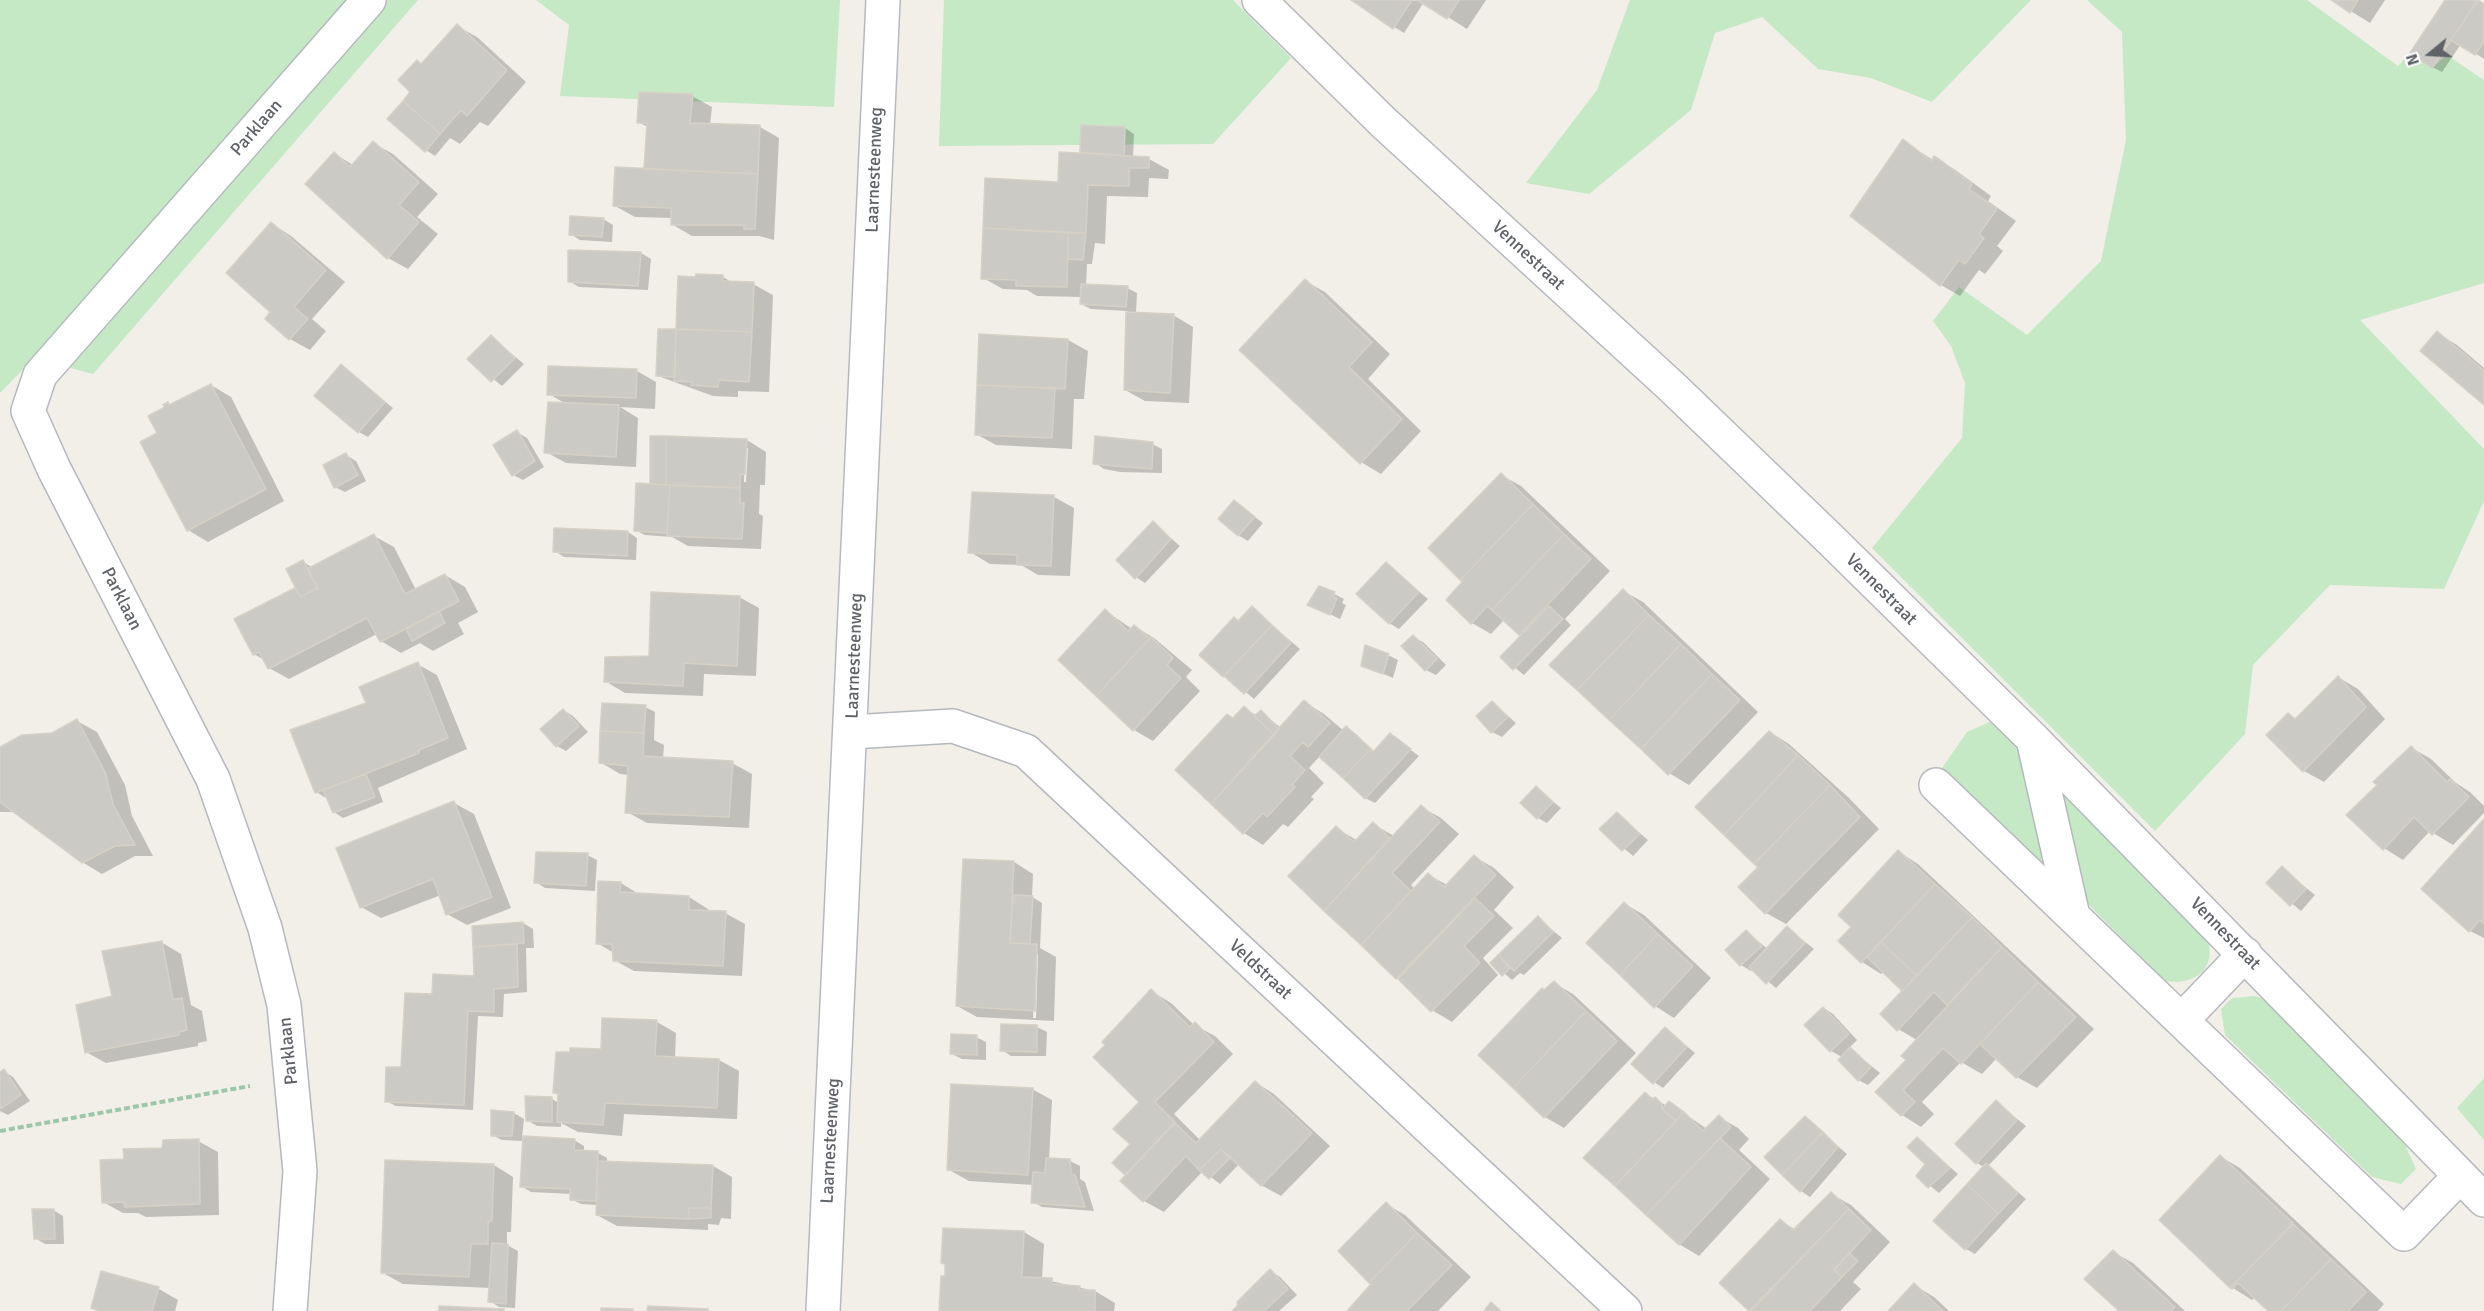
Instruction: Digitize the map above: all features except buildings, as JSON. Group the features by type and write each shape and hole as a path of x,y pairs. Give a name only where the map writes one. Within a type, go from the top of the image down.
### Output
{"street":[{"name":"Parklaan","path":"290,1311 300,1171 293,1078 284,1005 265,928 213,779 54,469 28,411 40,375 369,0"},
{"name":"Laarnesteenweg","path":"823,1311 851,732 882,0"},
{"name":"Vennestraat","path":"1259,0 1383,122 1672,387 2033,739 2484,1200"},
{"name":"Veldstraat","path":"851,732 953,726 1026,751 1625,1311"},
{"path":"2033,739 2073,916"},
{"path":"1936,785 2404,1234 2460,1176"},
{"path":"2182,1020 2245,954"}],"path":[{"path":"0,1131 293,1078"}],"green space":[{"path":"0,0 418,0 93,374 34,358 0,393"},
{"path":"536,0 840,0 834,107 560,96 569,25"},
{"path":"944,0 1233,0 1291,58 1213,144 939,146"},
{"path":"1630,0 2031,0 1932,102 1871,78 1818,69 1762,17 1715,33 1691,110 1589,194 1526,183 1597,90"},
{"path":"2087,0 2307,0 2398,66 2410,53 2432,68 2447,55 2484,80 2484,283 2360,320 2484,449 2484,501 2444,589 2330,585 2253,665 2245,734 2155,831 1872,548 1962,438 1965,383 1951,346 1933,321 1959,287 2027,335 2101,261 2126,140 2122,32"},
{"path":"1992,721 2024,757 2052,873 1942,768 1967,732"},
{"path":"2055,777 2196,920 2207,938 2210,955 2204,970 2198,975 2183,981 2165,981 2082,898"},
{"path":"2254,996 2275,1002 2397,1127 2416,1169 2401,1184 2372,1177 2225,1035 2221,1009 2232,998"},
{"path":"2484,1078 2484,1140 2457,1108"}]}
